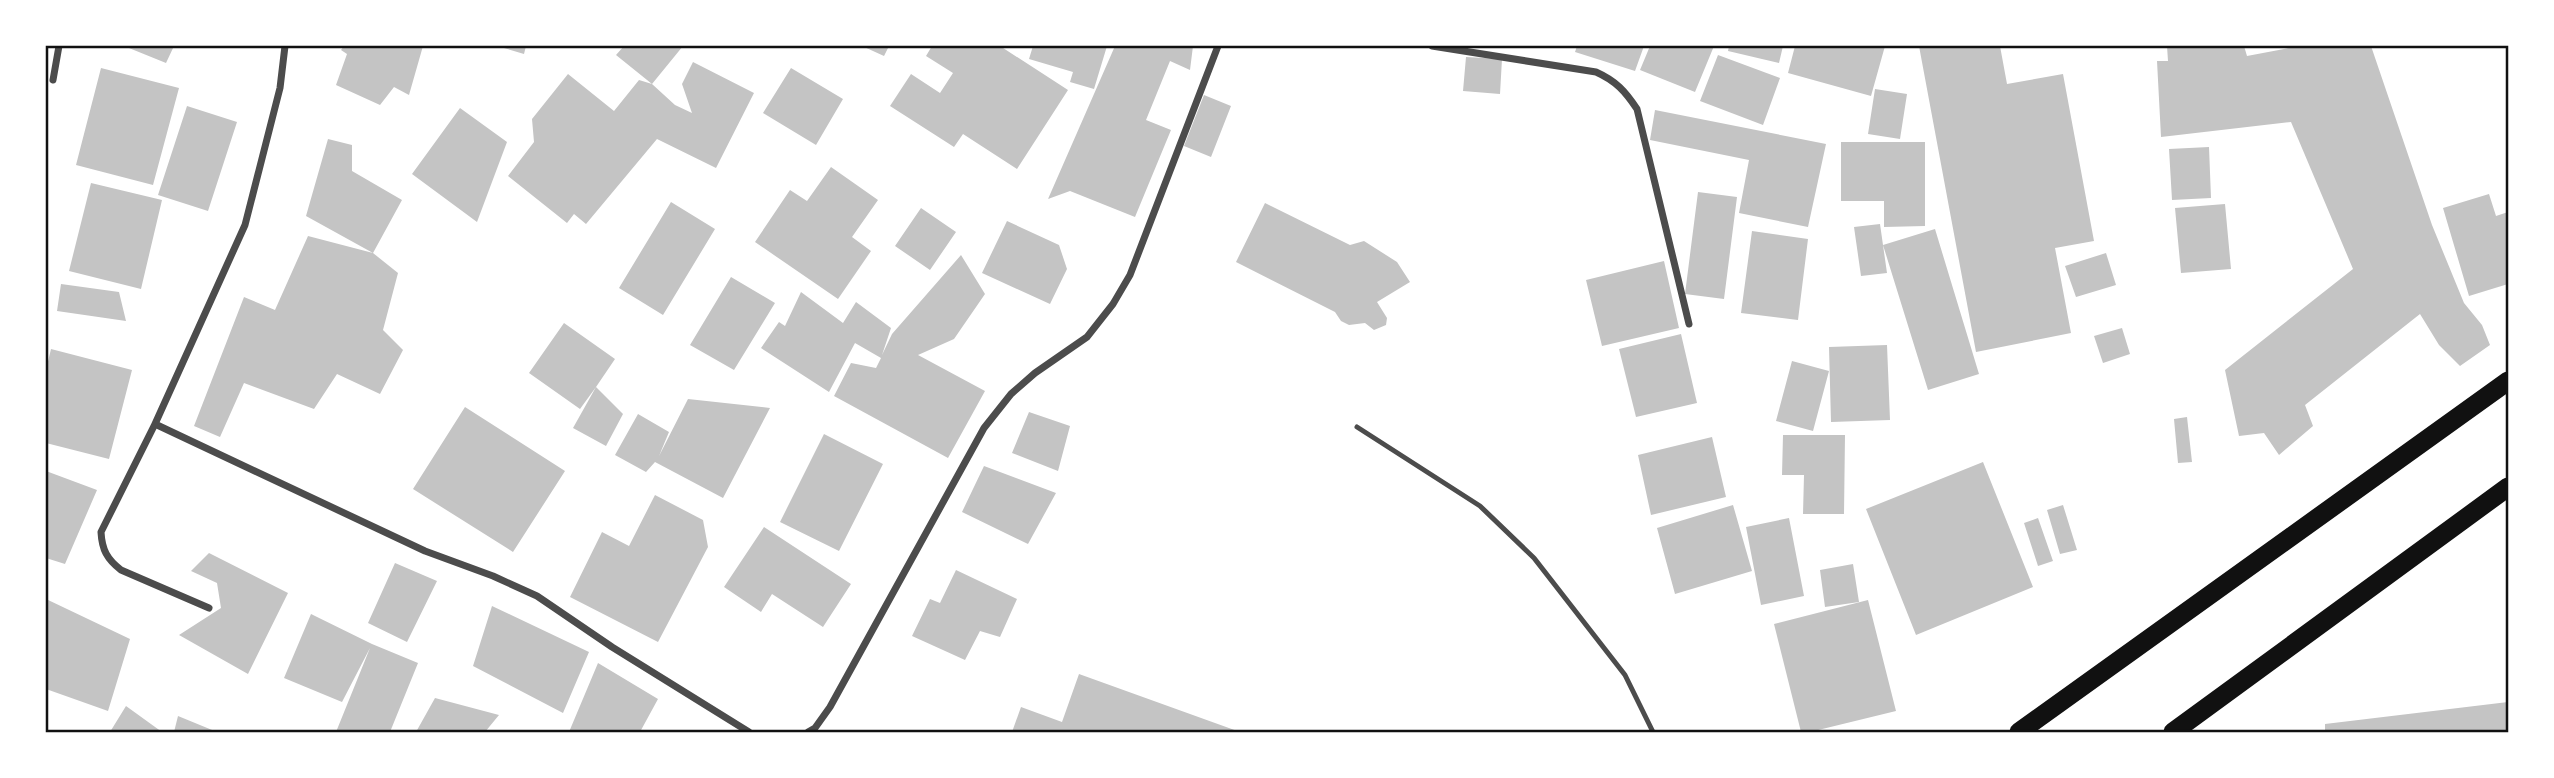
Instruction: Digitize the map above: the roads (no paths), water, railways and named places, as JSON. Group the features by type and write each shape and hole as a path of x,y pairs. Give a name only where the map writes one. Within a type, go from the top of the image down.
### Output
{"highway":[{"path":"2019,733 2508,381"},
{"path":"2173,733 2508,487"}],"street":[{"path":"53,80 60,46"},
{"path":"209,608 121,570 109,560 102,547 101,533 155,424 245,225 280,88 285,46"},
{"path":"808,733 815,728 830,707 984,428 1011,394 1035,373 1087,337 1114,304 1130,275 1217,46"},
{"path":"1432,46 1596,72 1614,80 1624,89 1637,109 1689,324"},
{"path":"155,424 425,551 493,576 537,596 612,647 749,733"}],"lane":[{"path":"1357,428 1480,506 1534,558 1625,676 1653,733"}]}
